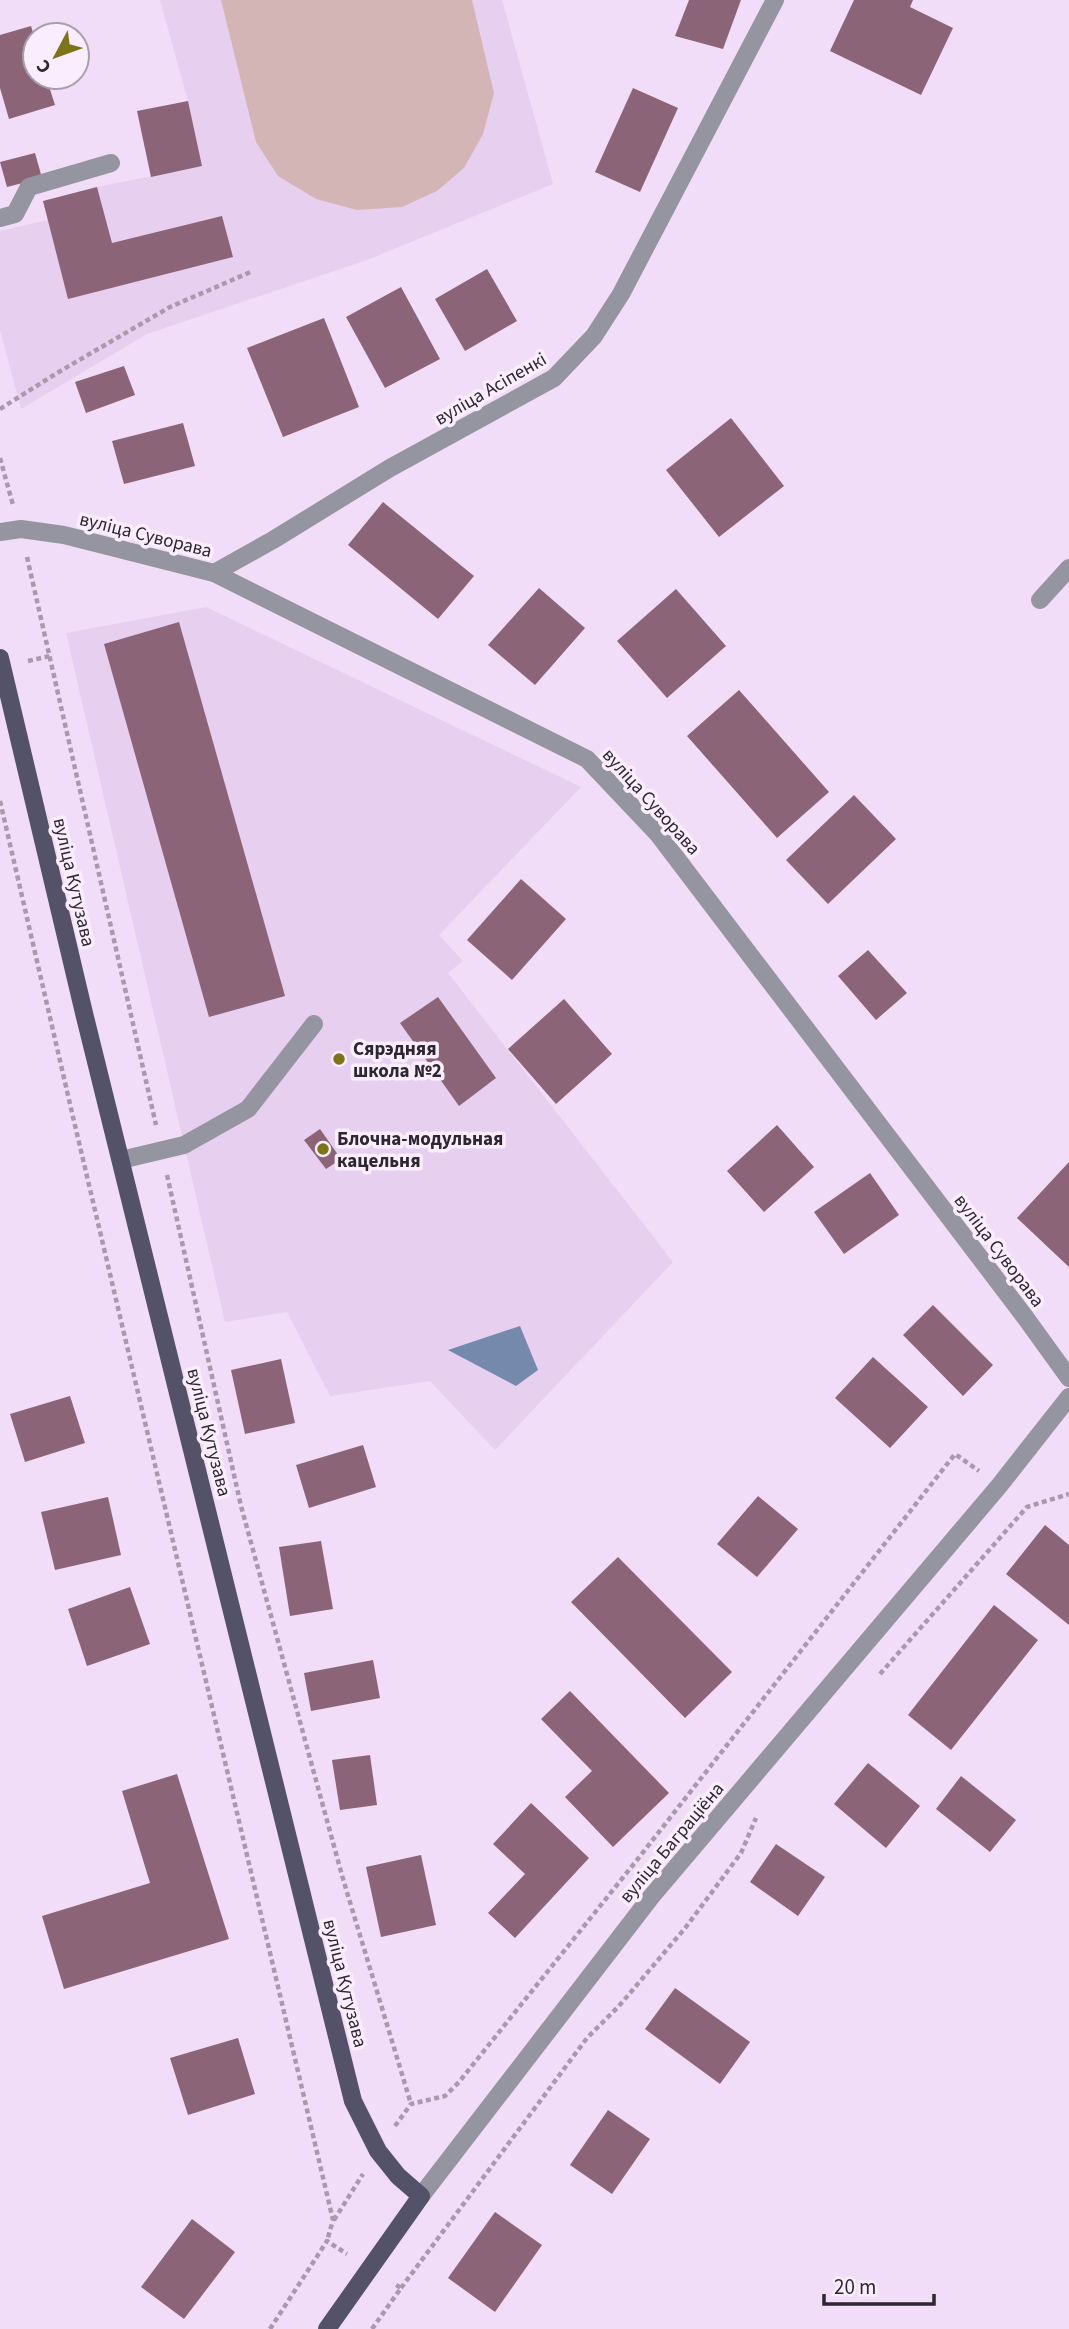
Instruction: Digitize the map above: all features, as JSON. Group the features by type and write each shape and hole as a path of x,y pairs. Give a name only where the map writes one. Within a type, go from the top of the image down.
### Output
{"main road":[{"name":"вуліца Кутузава","path":"0,657 353,2101 378,2151 398,2176 421,2196"},
{"name":"вуліца Баграціёна","path":"327,2329 421,2196"}],"street":[{"name":"вуліца Асіпенкі","path":"214,573 274,540 390,468 554,378 594,336 621,294 775,0"},
{"path":"0,218 15,215 29,187 111,163"},
{"name":"вуліца Суворава","path":"0,532 21,529 64,535 214,573 587,759 658,834 1069,1378"},
{"path":"1040,600 1069,568"},
{"path":"121,1160 184,1145 248,1109 314,1024"},
{"name":"вуліца Баграціёна","path":"421,2196 651,1897 999,1486 1069,1397"}],"path":[{"path":"0,409 170,307 253,271"},
{"path":"0,458 21,529 241,1506 343,1879 411,2104"},
{"path":"0,801 333,2220"},
{"path":"327,2241 333,2220 411,2104 445,2096 459,2082 955,1454 1027,1507"},
{"path":"875,1680 1027,1507 1069,1494"},
{"path":"401,2288 587,2038 619,2006 686,1927 741,1853 759,1812"}],"shaded area":[{"path":"160,0 502,0 553,184 367,260 147,334 21,409 0,330 0,231 48,220 43,201 202,166 188,101"},
{"path":"221,0 472,0 494,93 483,134 464,168 437,191 402,207 357,210 316,199 278,176 256,142"},
{"name":"Сярэдняя школа №2","path":"206,607 581,787 439,935 463,961 448,973 673,1262 495,1450 430,1381 330,1396 287,1312 225,1322 66,633"}],"water":[{"path":"520,1326 538,1370 516,1386 448,1350"}],"building":[{"path":"689,0 741,0 723,49 675,36"},
{"path":"854,0 913,0 910,7 953,28 921,95 830,51"},
{"path":"21,29 21,91 50,91 55,105 9,119 0,88 0,35"},
{"path":"633,88 678,108 640,192 595,172"},
{"path":"188,101 202,166 151,177 137,111"},
{"path":"35,153 42,178 7,187 0,162"},
{"path":"97,187 112,243 222,216 233,257 68,299 43,201"},
{"path":"487,269 517,321 465,351 435,299"},
{"path":"401,287 440,359 385,388 346,317"},
{"path":"324,318 359,407 283,437 247,348"},
{"path":"124,366 135,395 86,413 75,382"},
{"path":"731,418 784,486 719,537 666,470"},
{"path":"183,423 195,466 124,484 112,441"},
{"path":"383,502 474,576 438,619 348,545"},
{"path":"539,588 585,628 535,685 488,645"},
{"path":"676,589 726,646 667,698 617,641"},
{"path":"179,622 285,996 209,1017 104,644"},
{"path":"739,690 829,792 777,838 687,736"},
{"path":"854,795 896,839 828,904 786,860"},
{"path":"521,879 566,919 512,980 467,940"},
{"path":"868,950 907,993 876,1020 838,976"},
{"path":"438,997 496,1078 459,1106 400,1023"},
{"path":"564,999 612,1054 556,1104 508,1049"},
{"path":"777,1125 814,1167 764,1212 727,1171"},
{"name":"Блочна-модульная кацельня","path":"320,1129 341,1159 326,1169 304,1140"},
{"path":"1069,1162 1069,1267 1017,1218"},
{"path":"870,1173 899,1215 844,1254 814,1212"},
{"path":"933,1305 993,1365 963,1396 903,1335"},
{"path":"873,1357 928,1407 890,1448 835,1398"},
{"path":"281,1359 295,1423 245,1434 231,1370"},
{"path":"70,1396 85,1443 25,1462 10,1414"},
{"path":"363,1445 376,1487 309,1508 296,1465"},
{"path":"758,1496 798,1529 757,1577 717,1544"},
{"path":"108,1497 121,1555 55,1570 41,1512"},
{"path":"1045,1525 1069,1545 1069,1625 1006,1574"},
{"path":"321,1541 333,1609 290,1616 279,1547"},
{"path":"618,1557 732,1672 685,1718 571,1602"},
{"path":"130,1587 150,1644 87,1666 68,1609"},
{"path":"994,1605 1038,1640 951,1750 908,1715"},
{"path":"373,1660 380,1698 311,1711 304,1673"},
{"path":"570,1691 669,1793 613,1847 565,1797 592,1771 541,1719"},
{"path":"370,1755 377,1805 340,1810 332,1760"},
{"path":"868,1763 920,1806 886,1848 834,1804"},
{"path":"177,1774 229,1939 64,1989 42,1916 150,1883 122,1791"},
{"path":"961,1776 1016,1820 990,1852 936,1809"},
{"path":"531,1803 589,1858 515,1938 488,1913 525,1874 493,1844"},
{"path":"776,1844 825,1877 798,1916 750,1882"},
{"path":"421,1855 436,1925 381,1937 366,1867"},
{"path":"675,1988 750,2042 720,2084 645,2029"},
{"path":"238,2038 255,2094 188,2115 170,2058"},
{"path":"608,2110 650,2139 612,2194 570,2165"},
{"path":"495,2212 542,2245 495,2312 448,2278"},
{"path":"192,2219 235,2252 184,2319 141,2287"}],"place":[{"name":"Сярэдняя школа №2","path":"339,1059"},
{"name":"Блочна-модульная кацельня","path":"323,1149"}]}
